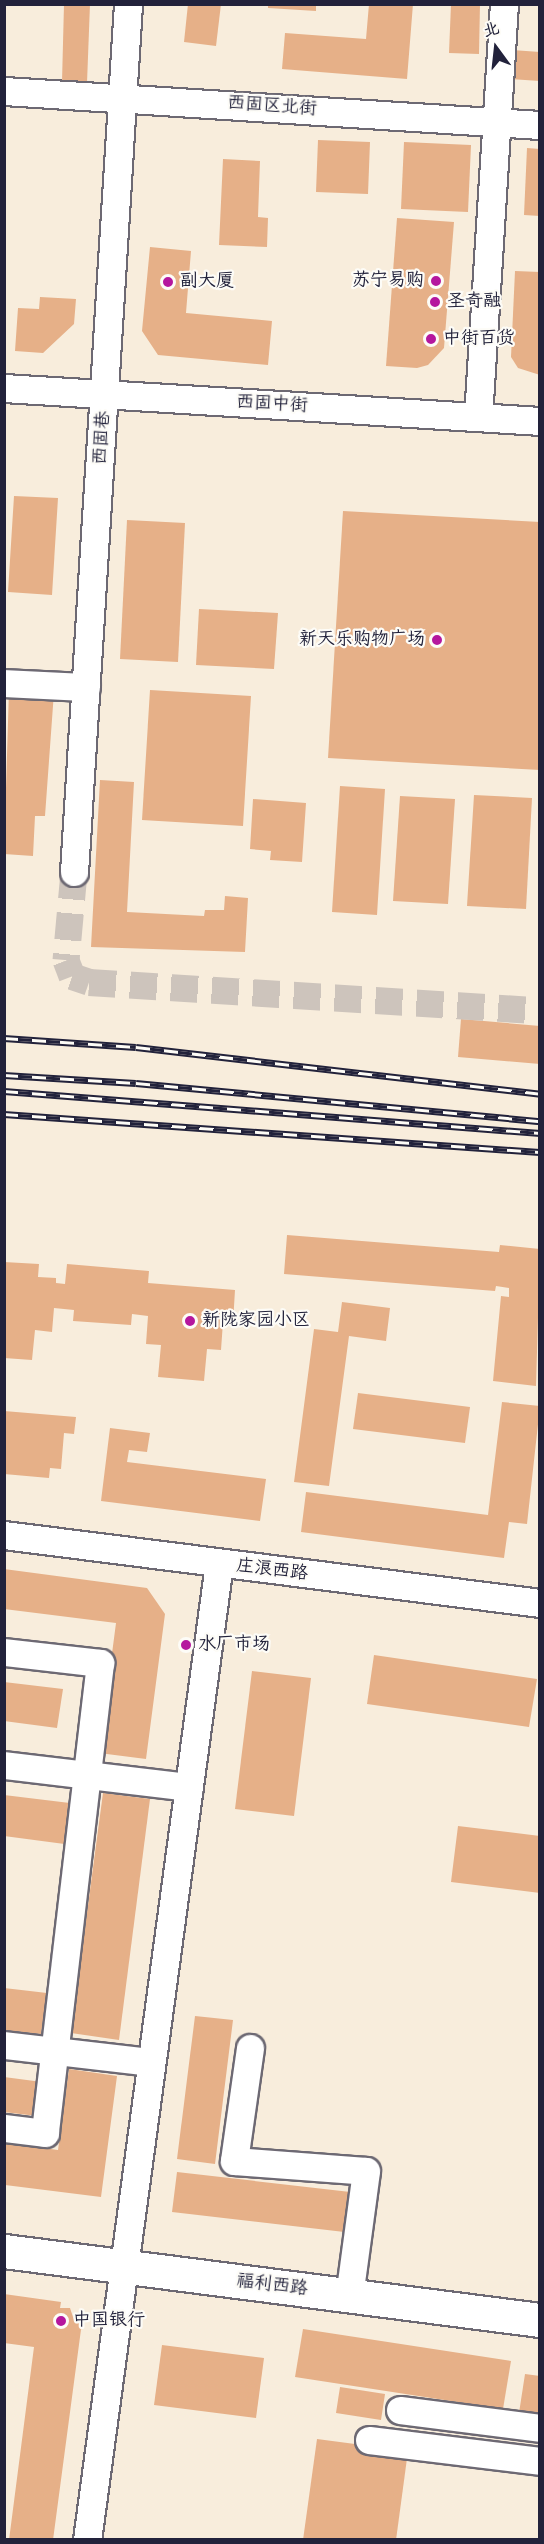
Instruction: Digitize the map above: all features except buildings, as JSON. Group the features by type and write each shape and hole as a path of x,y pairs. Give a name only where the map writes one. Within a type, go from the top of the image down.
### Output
{"main road":[{"name":"福利西路","path":"4,2251 540,2320"}],"street":[{"name":"西固巷","path":"74,872 106,395 128,4"},
{"path":"478,417 504,4"},
{"name":"西固区北街","path":"4,91 540,125"},
{"name":"西固中街","path":"4,388 540,421"},
{"path":"4,683 87,687"},
{"name":"庄浪西路","path":"4,1535 540,1603"},
{"path":"87,2540 219,1564"},
{"path":"4,1652 100,1663 45,2133 4,2128"},
{"path":"4,1765 189,1787"},
{"path":"4,2045 151,2062"},
{"path":"250,2048 234,2161 366,2171 349,2296"},
{"path":"400,2410 540,2428"},
{"path":"369,2440 540,2461"}],"tunnel":[{"path":"74,872 66,960 72,976 89,982 540,1010"}],"railway":[{"path":"4,1038 136,1047 540,1094"},
{"path":"4,1075 136,1083 540,1121"},
{"path":"4,1091 540,1133"},
{"path":"4,1114 540,1152"}],"place":[{"name":"苏宁易购","path":"436,281"},
{"name":"副大厦","path":"168,282"},
{"name":"圣奇融","path":"435,302"},
{"name":"中街百货","path":"431,339"},
{"name":"新天乐购物广场","path":"437,640"},
{"name":"新陇家园小区","path":"190,1321"},
{"name":"水厂市场","path":"186,1645"},
{"name":"中国银行","path":"61,2321"}]}
